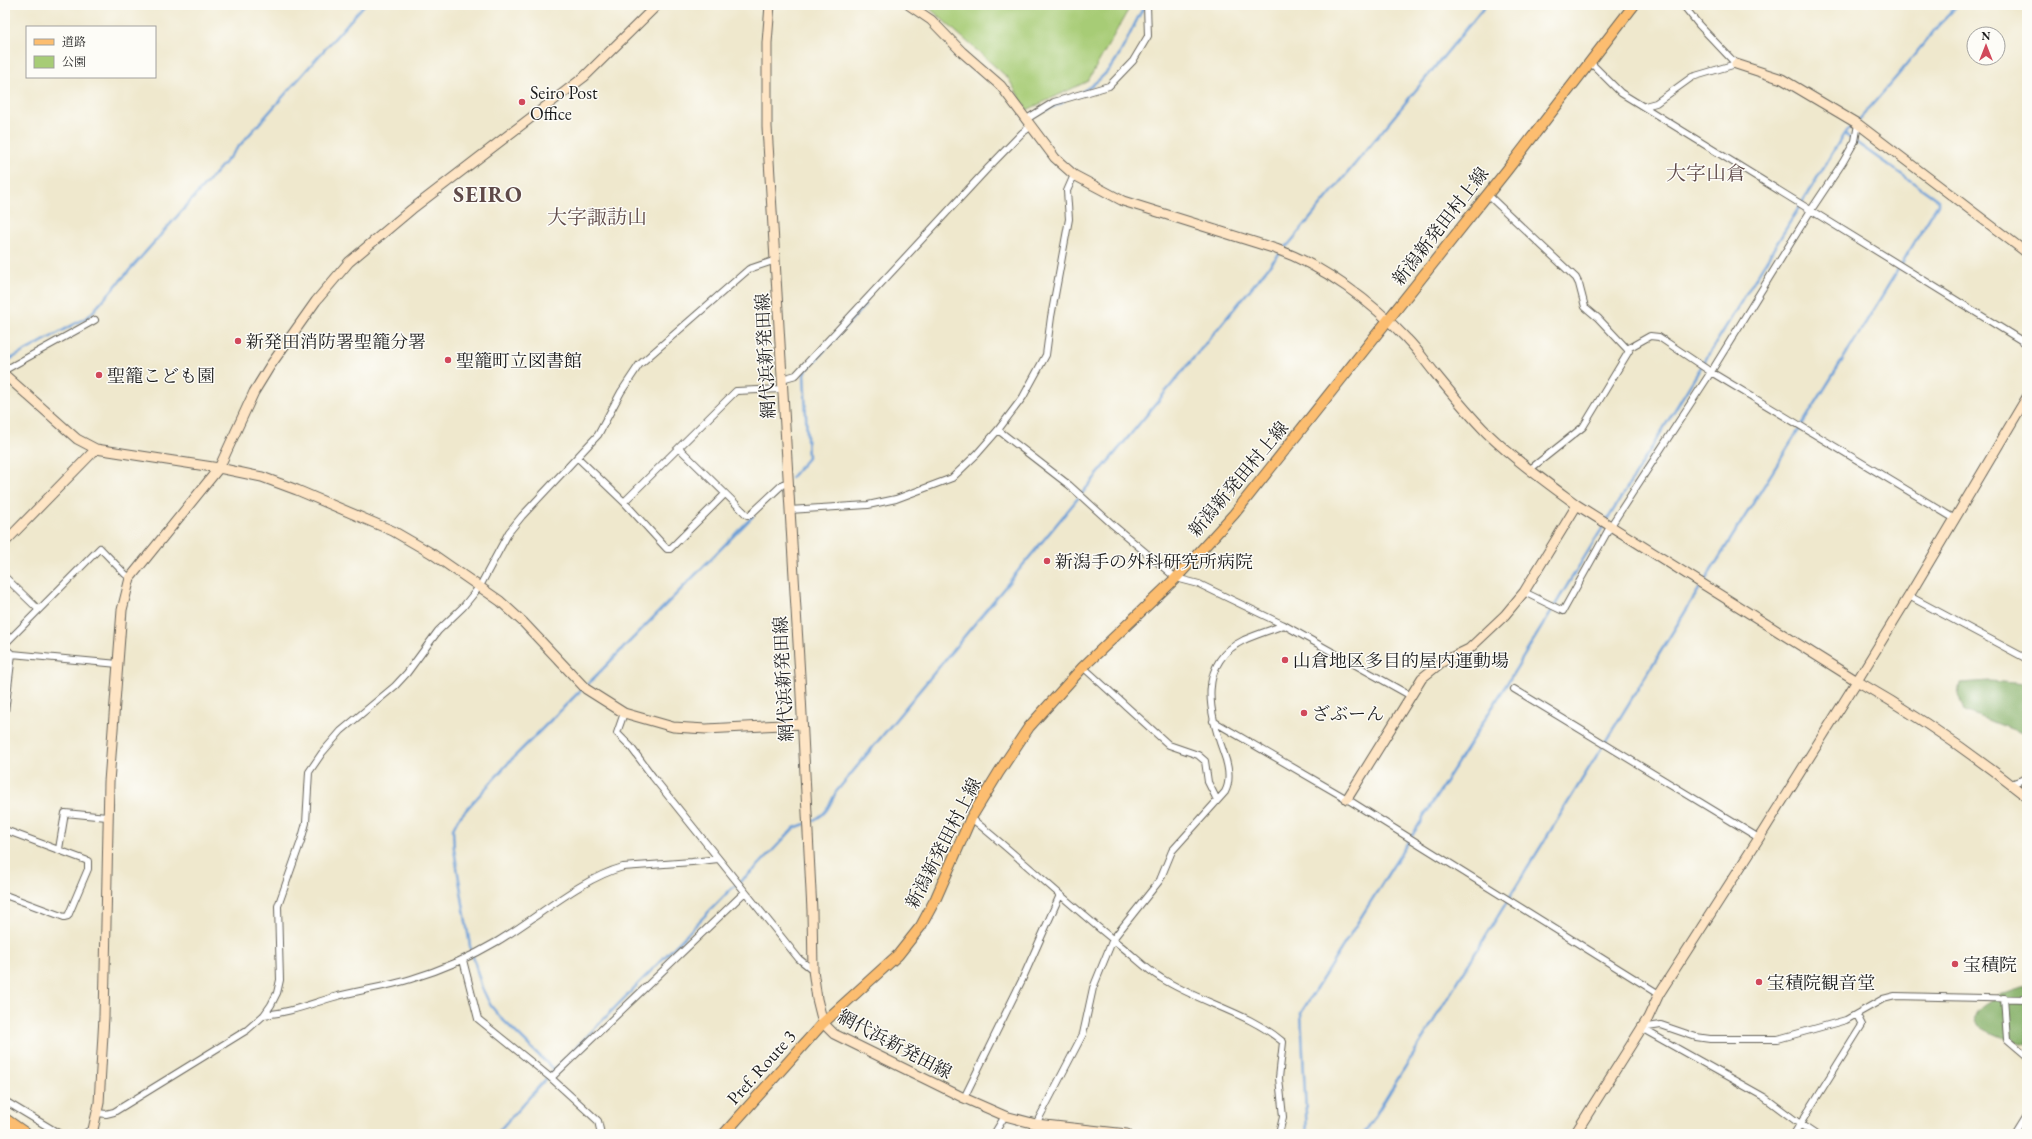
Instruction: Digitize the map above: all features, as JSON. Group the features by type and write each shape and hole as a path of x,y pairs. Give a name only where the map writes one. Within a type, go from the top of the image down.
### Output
{"highway":[{"path":"5,1120 25,1134"}],"main road":[{"name":"新潟新発田村上線","path":"823,1023 898,955 920,926 936,898 971,818 999,772 1029,728 1083,667 1176,578 1234,514 1388,320 1634,5"},
{"name":"Pref. Route 3","path":"724,1134 823,1023"}],"street":[{"path":"84,1134 93,1131 98,1113 104,1017 107,817 122,610 130,578 219,468 254,392 266,372 316,301 349,262 412,209 584,78 657,5"},
{"name":"網代浜新発田線","path":"770,5 767,43 766,96 802,724 812,911 813,970 817,999 823,1023 834,1034 964,1098 1005,1116 1036,1124 1127,1134"},
{"path":"782,379 796,375 1022,133 1028,124 1054,102 1109,86 1133,61 1148,36 1147,5"},
{"path":"1682,5 1736,64 1782,79 1858,124 2027,253"},
{"path":"914,7 931,20 962,52 1001,86 1028,124 1055,158 1074,175 1123,201 1300,257 1327,273 1388,320 1408,339 1456,399 1528,470 1610,527 1856,681 1894,702 1970,752 2027,797"},
{"path":"1590,62 1622,92 2027,344"},
{"path":"1645,106 1656,103 1692,77 1736,64"},
{"path":"1524,592 1563,611 1610,527 1711,372 1852,146 1855,141 1858,124"},
{"path":"789,510 868,505 896,499 952,478 977,454 998,430 1023,397 1046,355 1051,317 1069,219 1067,191 1074,175"},
{"path":"1486,194 1502,206 1576,278 1585,307 1598,318 1630,351 1583,427 1528,470"},
{"path":"98,1113 106,1114 114,1112 247,1030 264,1015 274,999 280,980 278,906 299,848 306,823 309,772 322,753 341,731 403,677 438,631 463,608 480,586 509,532 522,516 598,435 621,392 639,365 749,269 776,260"},
{"path":"5,370 95,320"},
{"path":"1627,349 1654,335 1659,337 1711,372 1955,519"},
{"path":"5,375 77,439 96,449 219,468 262,477 297,490 393,531 431,553 480,586 523,622 586,689 624,713 673,727 699,729 802,724"},
{"path":"624,502 736,391 783,389"},
{"path":"1575,1134 1641,1028 1659,994 1759,838 1909,596 2027,397"},
{"path":"998,430 1069,485 1113,525 1176,578 1199,584 1284,625 1411,696"},
{"path":"679,448 747,515 750,515 783,484 788,483"},
{"path":"5,542 96,449"},
{"path":"578,458 624,502 667,549 670,549 726,494"},
{"path":"1347,799 1411,696 1428,672 1442,662 1469,649 1505,615 1524,592 1577,505"},
{"path":"5,644 100,548 130,578"},
{"path":"5,577 38,609"},
{"path":"1909,596 2027,659"},
{"path":"1036,1124 1083,1034 1093,988 1112,939 1160,880 1172,850 1217,800 1229,784 1226,759 1213,722 1210,693 1212,677 1218,663 1234,646 1244,640 1284,625"},
{"path":"5,648 12,654 118,664"},
{"path":"5,712 12,654"},
{"path":"1083,667 1169,745 1198,755 1205,761 1208,782 1217,800"},
{"path":"1514,688 1759,838"},
{"path":"624,713 617,733 630,746 653,777 799,959 813,970"},
{"path":"1213,722 1347,799 1659,994"},
{"path":"2011,784 2027,778"},
{"path":"59,850 65,813 107,817"},
{"path":"971,818 1095,927 1160,978 1191,995 1219,1006 1260,1026 1283,1042 1279,1078 1282,1117 1279,1134"},
{"path":"5,830 88,861 88,869 68,916 64,917 5,895"},
{"path":"264,1015 281,1014 334,997 411,979 463,960 497,942 592,880 612,870 623,867 692,862 718,858"},
{"path":"551,1078 745,892"},
{"path":"964,1098 1022,980 1060,895"},
{"path":"463,960 478,1019 551,1078 598,1121 601,1134"},
{"path":"1641,1028 1661,1024 1696,1037 1710,1039 1778,1039 1824,1027 1857,1015 1883,999 1895,996 2027,999"},
{"path":"2004,998 2007,1039 2027,1056"},
{"path":"1794,1134 1862,1025 1857,1015"},
{"path":"1641,1028 1764,1097 1815,1134"},
{"path":"5,1101 60,1134"},
{"path":"2014,1134 2027,1113"},
{"path":"994,1134 1005,1116"}],"green space":[{"path":"926,5 1131,5 1088,81 1027,110 1008,78"},
{"path":"1990,681 2027,684 2027,735 1964,711 1958,694 1960,683"},
{"path":"2027,987 2027,1044 1995,1034 1981,1027 1975,1019 1976,1012 1983,1005 2005,994"}],"waterway":[{"path":"5,362 89,316 364,5"},
{"path":"1083,91 1106,73 1114,63 1145,5"},
{"path":"1283,249 1289,244 1486,5"},
{"path":"1858,121 1937,27 1958,5"},
{"path":"1046,110 1063,102"},
{"path":"1307,1134 1301,1013 1495,703 1844,134 1854,124"},
{"path":"1704,582 1938,204 1938,200 1844,134"},
{"path":"809,822 823,814 836,792 1280,253"},
{"path":"791,478 808,458 804,373 865,305"},
{"path":"586,686 753,516"},
{"path":"1364,1134 1701,586"},
{"path":"554,1070 501,1018 491,1006 482,988 470,946 454,849 453,829 458,819 511,760 582,689"},
{"path":"496,1134 554,1070 730,890 756,868 794,828 805,824"}],"place":[{"name":"Seiro Post Office","path":"522,102"},
{"name":"新発田消防署聖籠分署","path":"238,341"},
{"name":"聖籠町立図書館","path":"448,360"},
{"name":"聖籠こども園","path":"99,375"},
{"name":"新潟手の外科研究所病院","path":"1047,561"},
{"name":"山倉地区多目的屋内運動場","path":"1285,660"},
{"name":"ざぶーん","path":"1304,713"},
{"name":"宝積院","path":"1955,964"},
{"name":"宝積院観音堂","path":"1759,982"}],"district":[{"name":"大字山倉","path":"1706,173"},
{"name":"SEIRO","path":"488,194"},
{"name":"大字諏訪山","path":"597,217"}]}
